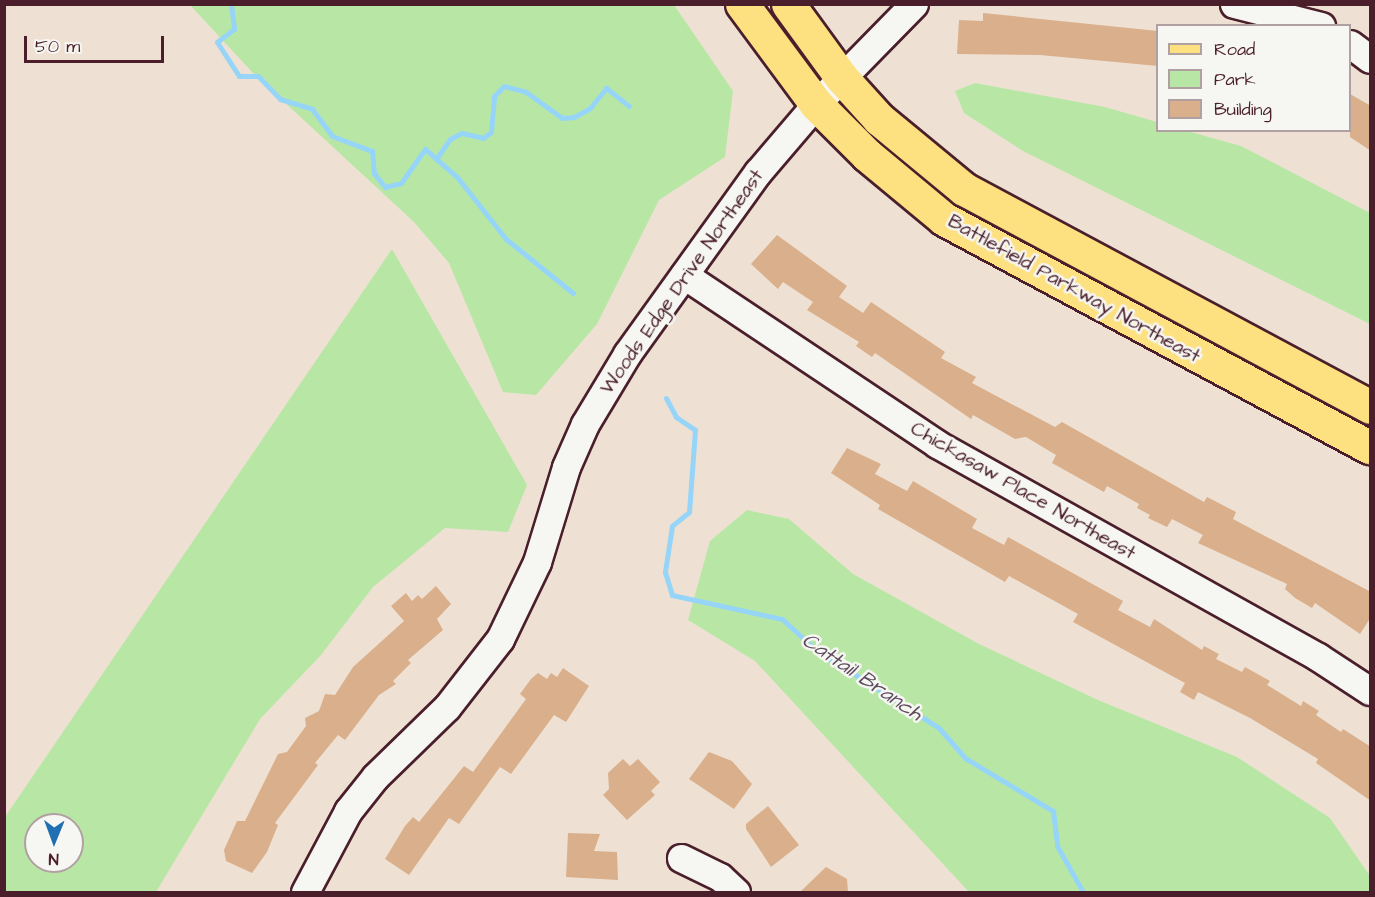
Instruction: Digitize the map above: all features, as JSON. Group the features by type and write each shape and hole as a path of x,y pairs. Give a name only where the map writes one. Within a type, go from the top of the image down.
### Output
{"main road":[{"name":"Battlefield Parkway Northeast","path":"742,4 816,104 903,187 975,239 1371,447"},
{"name":"Battlefield Parkway Northeast","path":"788,4 841,77 916,153 1002,213 1371,407"}],"street":[{"name":"Woods Edge Drive Northeast","path":"305,892 348,811 375,777 454,699 500,639 537,562 566,467 585,424 615,371 758,172 841,77 914,4"},
{"path":"1234,4 1313,24"},
{"path":"1351,45 1371,59"},
{"name":"Chickasaw Place Northeast","path":"684,275 917,431 1371,691"},
{"path":"681,858 720,877 736,892"}],"green space":[{"path":"190,5 674,5 733,91 725,157 659,200 597,324 536,395 503,392 449,263 414,222 253,73"},
{"path":"975,83 1105,107 1156,122 1156,132 1191,132 1241,146 1370,213 1370,324 1023,151 964,113 955,91"},
{"path":"392,249 527,485 508,532 445,528 373,587 321,655 260,719 156,892 5,892 5,817"},
{"path":"747,510 789,519 853,574 979,644 1098,700 1237,757 1330,818 1370,876 1370,892 969,892 755,661 688,620 710,541"}],"building":[{"path":"983,13 1156,31 1156,66 1040,55 957,54 959,20 983,21"},
{"path":"1351,95 1371,106 1371,151 1350,137"},
{"path":"777,235 847,286 839,297 863,313 871,302 945,352 941,358 976,377 972,383 1055,427 1062,422 1204,502 1207,497 1236,512 1233,519 1371,592 1371,617 1360,634 1315,603 1312,608 1295,598 1285,589 1287,584 1198,543 1203,535 1172,519 1167,527 1148,518 1150,515 1137,508 1139,504 1107,486 1104,492 1052,463 1056,455 1026,437 1015,439 973,415 971,419 875,353 872,357 856,346 859,342 807,310 813,302 783,282 778,289 751,264"},
{"path":"847,448 881,464 875,474 907,491 913,481 977,519 972,528 1004,545 1008,537 1123,601 1118,610 1150,627 1154,619 1202,650 1204,646 1219,654 1216,659 1242,672 1245,667 1270,681 1267,685 1301,706 1303,701 1319,711 1316,715 1341,732 1343,729 1371,747 1371,801 1316,763 1318,759 1250,718 1198,692 1194,700 1180,692 1185,683 1073,622 1078,614 1009,576 1005,582 878,509 880,505 831,473"},
{"path":"436,586 451,604 437,619 443,630 408,660 411,663 393,681 396,684 379,695 345,740 338,735 315,763 318,765 275,823 278,825 267,852 252,873 226,861 224,850 237,821 245,821 278,754 287,752 306,726 305,718 319,711 325,694 335,695 353,667 404,621 391,606 406,593 412,601 418,595 422,599"},
{"path":"563,668 589,686 566,722 554,715 511,774 500,767 459,824 449,818 409,875 385,859 405,826 413,817 419,822 464,766 473,772 526,699 520,694 531,679 538,673 547,679 551,673 557,677"},
{"path":"709,752 732,761 752,784 734,809 689,779"},
{"path":"623,759 630,766 638,759 660,782 651,791 655,795 627,820 603,795 609,789 608,773"},
{"path":"768,806 799,845 771,867 746,829 746,824"},
{"path":"568,833 600,834 594,851 617,852 618,880 566,877"},
{"path":"826,867 847,879 848,892 800,892"}],"waterway":[{"name":"Cattail Branch","path":"231,4 234,29 217,42 239,76 258,76 280,99 312,109 332,136 372,151 374,173 385,187 401,183 425,149 457,177 506,239 573,293"},
{"path":"436,159 450,139 462,133 483,138 491,132 494,96 504,86 526,92 562,118 574,117 590,108 606,88 629,106"},
{"name":"Cattail Branch","path":"666,398 676,417 695,430 689,512 672,526 665,572 672,595 782,619 816,650 939,728 965,758 1053,811 1057,846 1083,892"}]}
